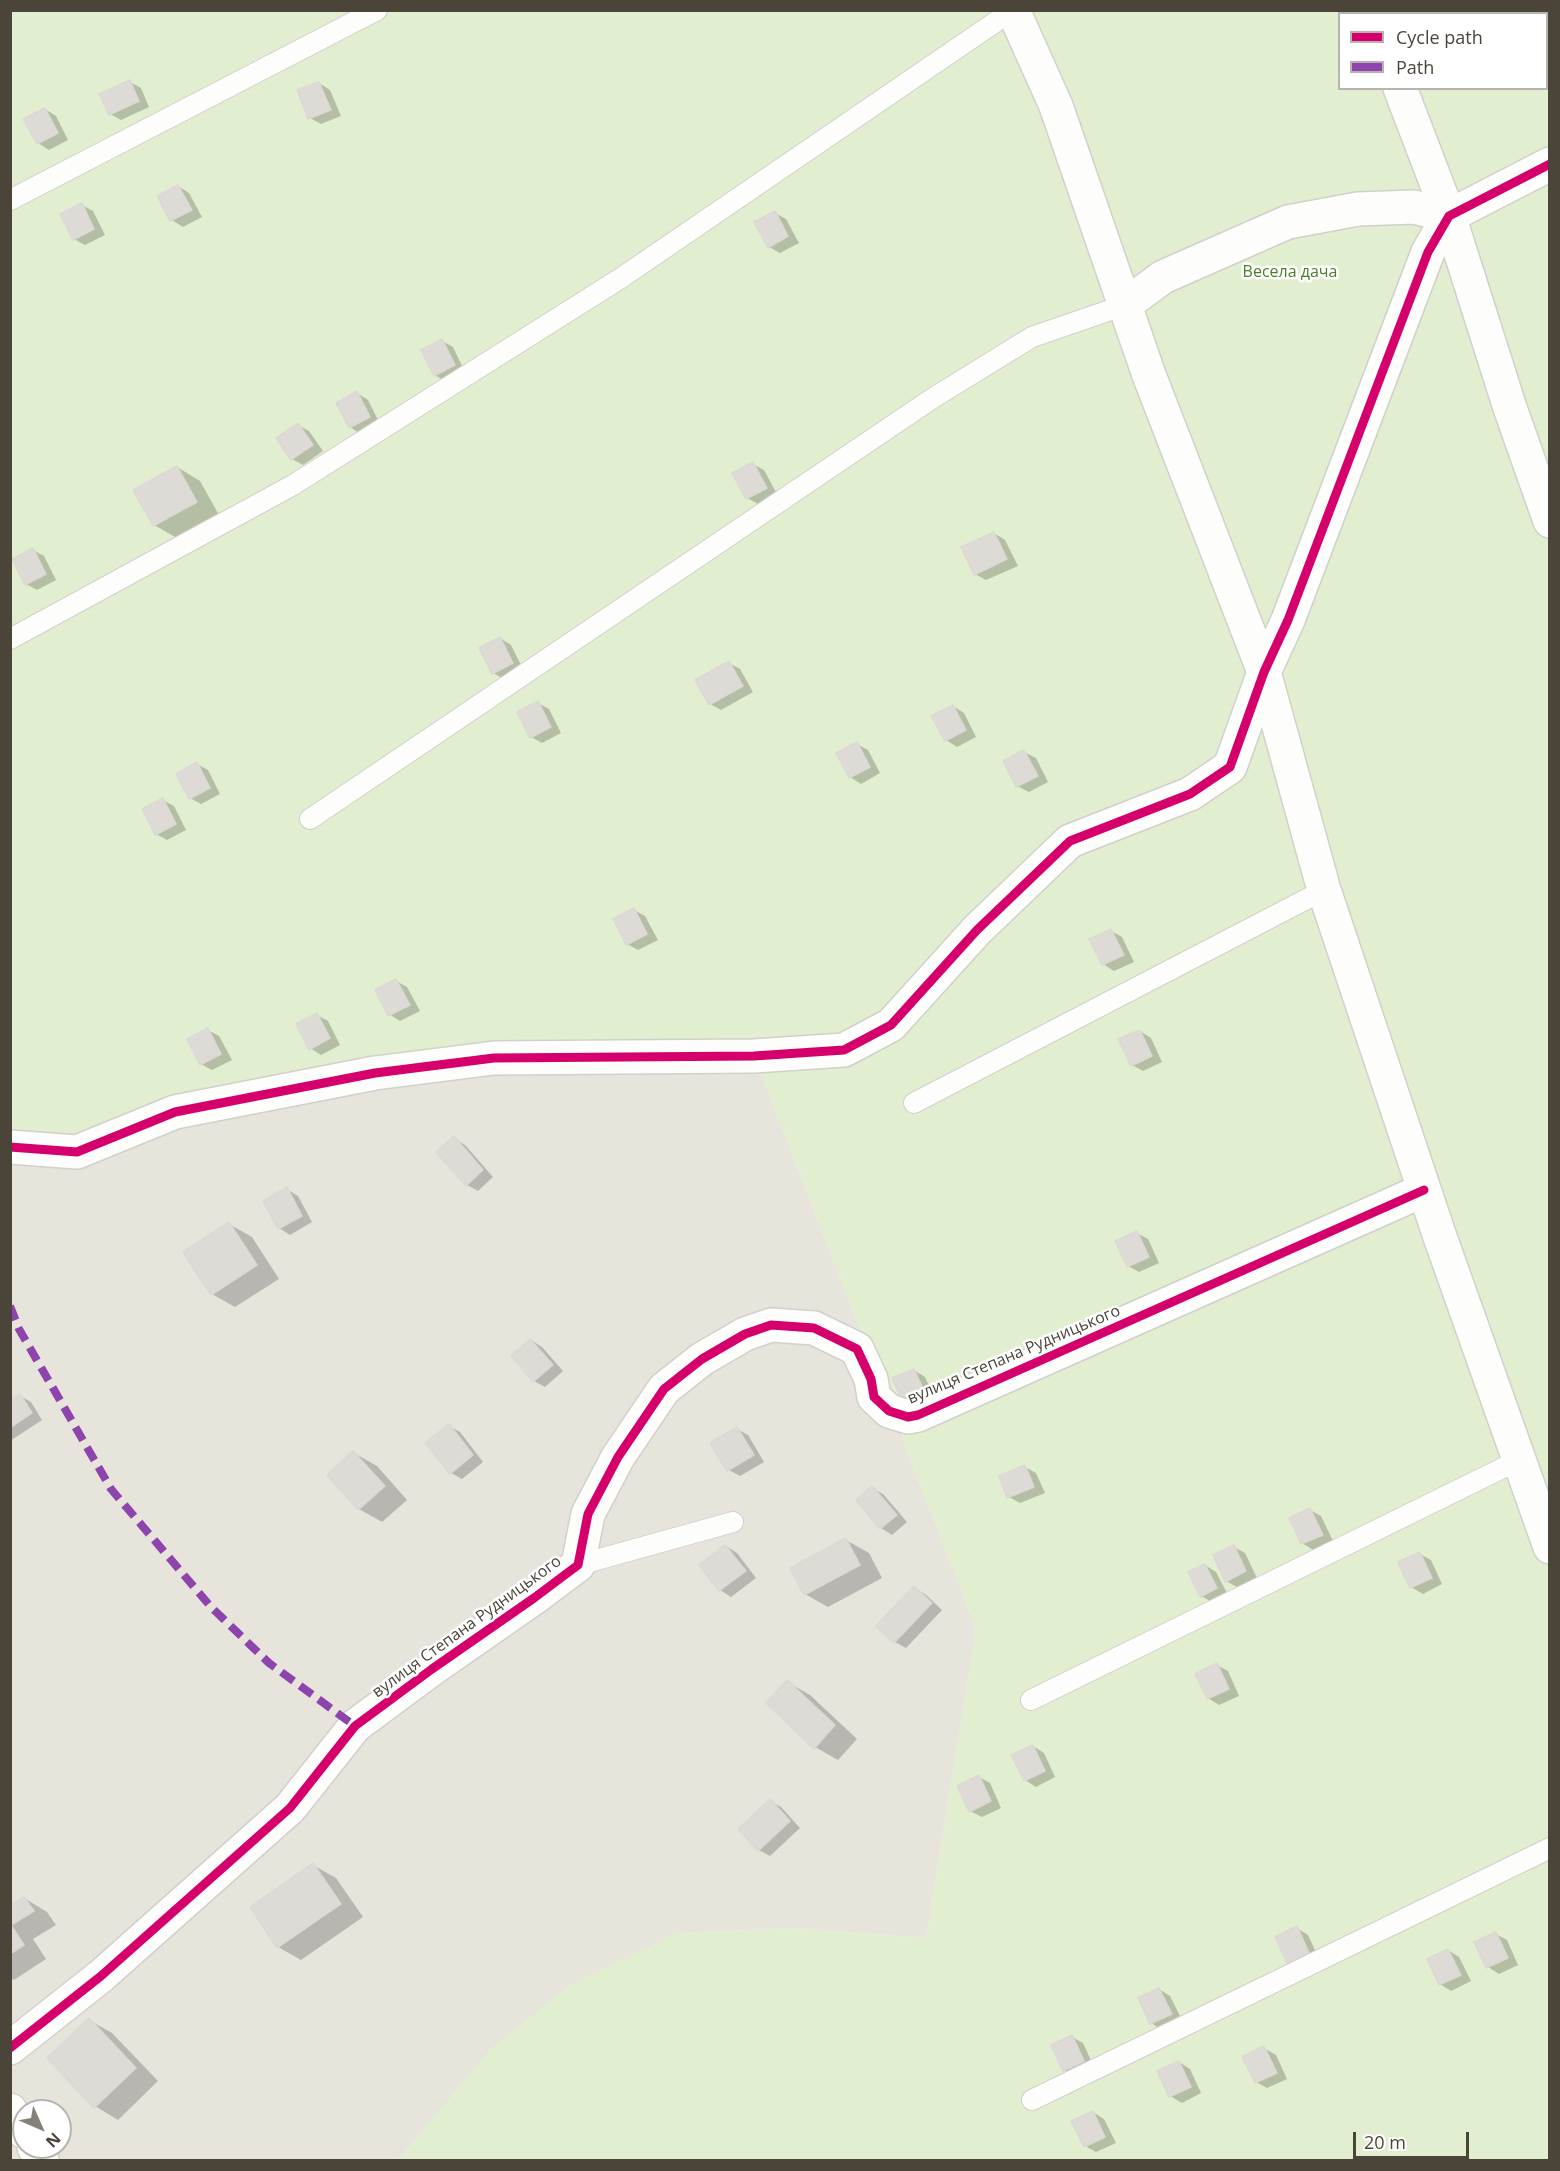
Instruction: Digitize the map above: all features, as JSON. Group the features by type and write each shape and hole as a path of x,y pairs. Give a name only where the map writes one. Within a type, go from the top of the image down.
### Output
{"street":[{"path":"1013,10 1056,106 1149,375 1264,672 1324,890 1424,1190 1550,1547"},
{"path":"1401,90 1449,216 1510,408 1550,521"},
{"path":"10,1147 78,1152 175,1112 375,1073 494,1058 754,1056 844,1050 891,1025 977,930 1070,841 1190,794 1230,767 1264,672 1288,620 1428,252 1449,216 1550,164"},
{"path":"1125,305 1163,277 1288,222 1370,209 1414,207 1449,216"},
{"name":"вулиця Степана Рудницького","path":"10,2048 101,1976 290,1808 355,1726 578,1565 588,1514 618,1457 664,1389 702,1359 745,1334 771,1325 814,1328 857,1349 872,1380 873,1397 889,1411 908,1417 918,1415 1424,1190"}],"lane":[{"path":"10,200 377,10"},
{"path":"10,639 293,485 621,278 1013,10"},
{"path":"310,819 943,392 1032,337 1125,305"},
{"path":"914,1103 1324,890"},
{"path":"1031,1700 1519,1460"},
{"path":"578,1565 734,1522"},
{"path":"1032,2100 1550,1848"}],"shaded area":[{"path":"754,1056 976,1629 926,1938 797,1928 677,1933 409,2147 398,2160 11,2160 10,1147 375,1073"}],"green space":[{"name":"Весела дача","path":"10,11 1549,11 1549,2160 398,2160 490,2049 573,1983 677,1933 797,1928 926,1938 976,1629 754,1056 375,1073 77,1152 11,1147"}],"building":[{"path":"130,80 139,101 109,115 99,94"},
{"path":"319,82 331,110 308,119 297,90"},
{"path":"45,108 58,133 37,144 23,119"},
{"path":"178,185 192,210 170,221 157,196"},
{"path":"82,203 94,229 73,240 60,214"},
{"path":"775,211 788,236 768,248 754,222"},
{"path":"442,339 455,365 434,376 421,350"},
{"path":"357,391 370,417 349,428 336,403"},
{"path":"298,423 313,445 291,460 276,438"},
{"path":"753,462 767,488 746,499 732,473"},
{"path":"177,466 197,502 153,526 133,490"},
{"path":"994,532 1007,559 974,575 961,547"},
{"path":"33,548 46,574 25,585 12,559"},
{"path":"500,637 513,663 492,674 479,648"},
{"path":"729,661 743,686 709,705 695,680"},
{"path":"538,701 551,727 530,738 517,712"},
{"path":"953,705 966,730 945,741 931,716"},
{"path":"857,742 870,767 849,778 836,753"},
{"path":"1024,750 1038,776 1016,787 1003,761"},
{"path":"197,762 210,788 189,799 176,774"},
{"path":"163,798 176,824 155,835 142,809"},
{"path":"634,908 647,934 626,945 613,919"},
{"path":"1111,929 1124,955 1102,965 1089,939"},
{"path":"396,979 410,1005 388,1016 375,990"},
{"path":"317,1013 330,1038 309,1050 296,1024"},
{"path":"208,1028 221,1054 200,1065 187,1039"},
{"path":"1140,1030 1152,1056 1131,1066 1118,1039"},
{"path":"454,1136 483,1170 466,1186 436,1152"},
{"path":"287,1187 302,1216 278,1229 263,1201"},
{"path":"229,1222 257,1265 211,1295 183,1252"},
{"path":"1137,1231 1149,1257 1127,1267 1115,1241"},
{"path":"530,1339 553,1365 533,1382 511,1356"},
{"path":"914,1369 926,1395 904,1405 892,1378"},
{"path":"20,1394 32,1413 10,1428 10,1400"},
{"path":"449,1424 473,1455 450,1474 425,1443"},
{"path":"737,1427 754,1455 727,1471 710,1443"},
{"path":"353,1451 385,1486 358,1510 327,1475"},
{"path":"1025,1465 1034,1487 1007,1498 999,1476"},
{"path":"872,1486 897,1515 880,1529 856,1500"},
{"path":"1310,1508 1323,1535 1301,1544 1289,1518"},
{"path":"846,1538 860,1565 804,1595 790,1568"},
{"path":"725,1545 746,1571 719,1591 699,1565"},
{"path":"1234,1545 1246,1571 1225,1582 1213,1555"},
{"path":"1420,1552 1432,1578 1410,1588 1398,1562"},
{"path":"1205,1564 1217,1588 1200,1597 1188,1572"},
{"path":"914,1586 932,1603 894,1643 876,1626"},
{"path":"1217,1663 1229,1689 1207,1699 1195,1674"},
{"path":"787,1680 835,1725 814,1749 766,1703"},
{"path":"1033,1745 1045,1771 1024,1781 1011,1755"},
{"path":"979,1775 991,1801 969,1812 957,1786"},
{"path":"770,1799 790,1821 758,1851 738,1829"},
{"path":"313,1863 341,1904 277,1948 250,1907"},
{"path":"24,1897 34,1911 11,1925 24,1945 10,1954 10,1905"},
{"path":"1297,1926 1309,1953 1287,1963 1275,1937"},
{"path":"1496,1932 1508,1958 1486,1968 1474,1942"},
{"path":"1448,1949 1461,1975 1439,1985 1427,1959"},
{"path":"1159,1988 1172,2014 1150,2024 1138,1998"},
{"path":"89,2018 136,2068 94,2108 47,2058"},
{"path":"1072,2035 1084,2061 1063,2071 1051,2045"},
{"path":"1264,2046 1277,2073 1255,2083 1242,2057"},
{"path":"1179,2061 1191,2087 1169,2097 1157,2071"},
{"path":"1093,2111 1105,2137 1084,2147 1071,2121"}],"marked path":[{"path":"10,1306 19,1329 111,1489 211,1607 269,1663 355,1726"}],"cycle path":[{"path":"10,1147 77,1152 175,1112 375,1073 494,1058 754,1056 844,1050 891,1025 977,930 1070,841 1190,794 1230,767 1264,672 1288,620 1428,252 1449,216 1550,164"},
{"path":"10,2048 101,1976 290,1808 355,1726 578,1565 588,1514 618,1457 664,1389 702,1359 745,1334 771,1325 814,1328 857,1349 871,1379 874,1397 889,1411 908,1417 918,1415 1424,1190"}]}
